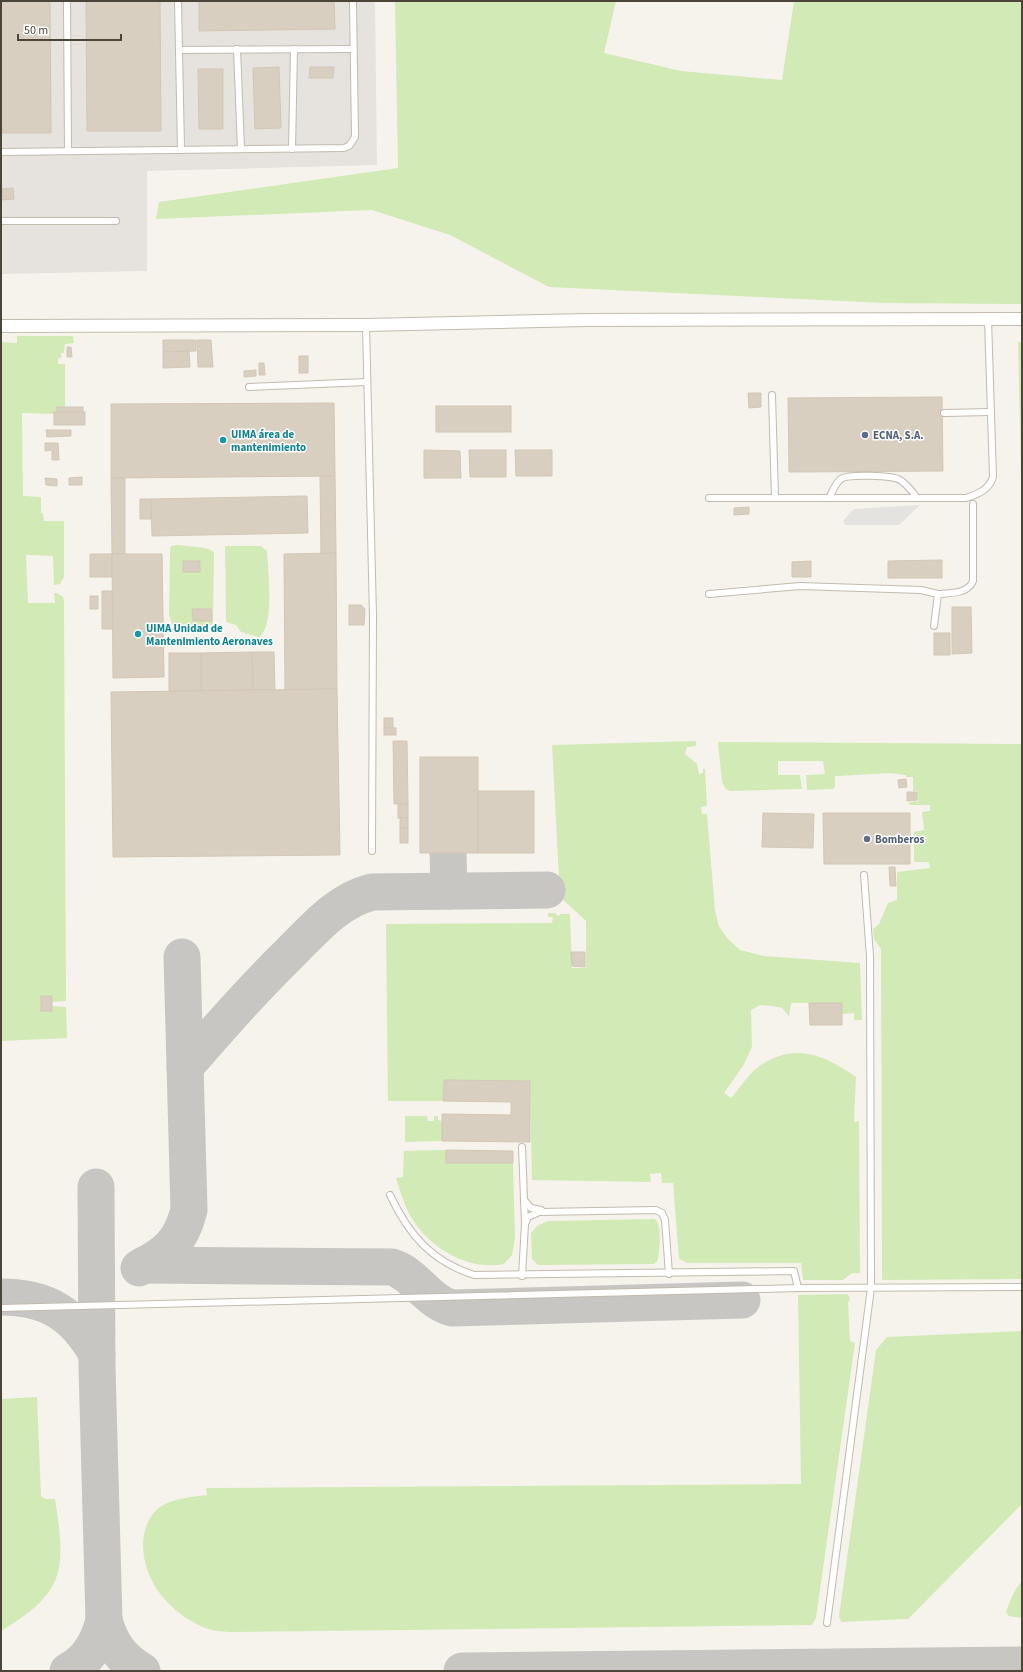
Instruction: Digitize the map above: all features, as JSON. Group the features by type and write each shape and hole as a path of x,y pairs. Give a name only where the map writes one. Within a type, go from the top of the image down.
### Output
{"street":[{"path":"1,326 366,325 586,320 1022,320"}],"lane":[{"path":"67,1 68,152"},
{"path":"178,1 181,150"},
{"path":"1,152 292,149 344,148 350,146 353,142 352,1"},
{"path":"292,149 294,49"},
{"path":"179,50 353,49"},
{"path":"237,50 241,149"},
{"path":"1,221 116,221"},
{"path":"709,498 966,498 980,493 988,487 993,477 988,319"},
{"path":"366,325 373,616 372,851"},
{"path":"249,387 367,382"},
{"path":"772,395 775,498"},
{"path":"944,413 990,412"},
{"path":"830,498 837,483 846,476 891,476 899,479 905,484 917,498"},
{"path":"709,594 800,586 921,590 938,594 963,591 971,585 973,504 980,493"},
{"path":"966,498 973,504"},
{"path":"934,626 938,594"},
{"path":"827,1623 871,1288 870,956 864,875"},
{"path":"522,1147 525,1224 522,1276"},
{"path":"390,1195 400,1216 426,1249 442,1262 458,1270 474,1275 522,1276 794,1272 798,1288"},
{"path":"524,1200 531,1208 545,1211"},
{"path":"525,1224 531,1214 545,1211 656,1210 662,1213 665,1220 669,1274"},
{"path":"1,1308 798,1288 1022,1287"}],"shaded area":[{"path":"1,1 375,1 377,165 147,171 147,271 1,274"},
{"path":"920,505 899,525 845,525 843,521 854,509"}],"green space":[{"path":"395,1 616,1 604,53 681,71 782,80 794,1 1022,1 1022,304 885,303 549,287 450,235 372,210 156,219 159,202 398,168"},
{"path":"17,336 73,336 74,343 65,344 64,353 61,353 61,358 58,358 58,364 65,364 65,407 57,407 57,412 54,414 22,413 23,496 41,497 41,513 43,513 44,521 64,521 64,577 60,584 54,585 53,556 26,555 28,603 55,603 54,593 57,593 63,597 64,601 66,1001 52,1002 41,997 41,1011 52,1011 52,1006 66,1007 67,1038 1,1041 1,342 17,343"},
{"path":"1018,342 1022,342 1022,527"},
{"path":"177,545 206,548 214,552 213,624 183,633 173,626 169,615 170,551 171,546"},
{"path":"225,546 261,546 267,551 269,610 264,631 259,637 241,632 236,625 226,622"},
{"path":"696,741 696,746 687,747 685,754 697,764 699,774 703,773 703,769 705,769 707,806 701,807 702,814 707,814 715,911 719,926 727,938 740,950 764,956 860,963 862,1020 854,1020 854,1013 842,1014 842,1003 791,1003 789,1016 782,1008 760,1005 751,1010 752,1047 743,1066 724,1093 731,1098 757,1068 770,1060 783,1055 795,1053 820,1057 832,1062 856,1077 854,1122 859,1121 860,1273 852,1273 843,1280 803,1280 801,1263 687,1263 679,1259 673,1183 662,1183 661,1173 650,1174 651,1182 532,1180 530,1081 444,1080 443,1101 388,1101 386,924 552,923 553,917 548,917 548,913 556,913 556,915 559,916 560,914 570,914 572,968 586,968 586,921 560,897 552,745"},
{"path":"718,742 1022,744 1022,1279 882,1280 881,949 874,939 873,929 879,924 888,903 897,900 897,872 930,868 929,862 914,862 914,832 924,830 922,812 930,811 930,805 910,805 909,802 918,801 917,791 913,791 913,777 890,773 835,776 835,787 833,789 807,790 806,775 825,774 823,761 778,761 778,775 800,775 802,789 730,791 726,789 722,782"},
{"path":"405,1116 427,1116 428,1121 434,1121 434,1116 438,1116 438,1120 442,1121 442,1141 405,1142"},
{"path":"446,1150 447,1163 513,1163 515,1238 512,1255 504,1264 474,1264 446,1252 433,1243 422,1232 406,1207 396,1178 403,1177 404,1151"},
{"path":"655,1219 659,1227 660,1239 658,1260 654,1264 538,1265 532,1259 531,1233 537,1226 548,1221"},
{"path":"848,1294 850,1300 848,1302 850,1341 855,1343 816,1618 812,1625 229,1632 208,1629 182,1615 161,1595 153,1583 144,1557 143,1542 146,1527 150,1518 156,1510 165,1504 183,1498 207,1495 206,1488 801,1484 798,1295"},
{"path":"1022,1331 1022,1504 908,1619 841,1622 839,1616 876,1350 887,1337"},
{"path":"37,1397 41,1496 45,1499 55,1499 59,1523 60,1562 50,1591 38,1604 1,1631 1,1399"},
{"path":"1022,1581 1022,1618 1009,1616 1006,1612 1014,1592"}],"building":[{"path":"1,1 50,1 51,133 1,133"},
{"path":"86,1 160,1 161,131 87,131"},
{"path":"199,1 334,1 335,29 199,31"},
{"path":"279,67 281,128 255,129 253,68"},
{"path":"310,67 334,67 333,78 309,78"},
{"path":"198,69 223,69 223,129 199,129"},
{"path":"13,188 14,199 1,200 1,189"},
{"path":"163,340 196,340 196,351 163,352"},
{"path":"197,340 211,340 213,367 198,367"},
{"path":"67,347 71,347 72,357 67,357"},
{"path":"189,351 190,367 163,368 163,352"},
{"path":"299,356 308,356 308,373 299,373"},
{"path":"259,363 264,363 265,375 259,375"},
{"path":"256,370 256,376 244,377 244,371"},
{"path":"748,393 761,393 761,407 749,408"},
{"name":"ECNA, S.A.","path":"942,397 943,471 789,472 788,398"},
{"name":"UIMA área de mantenimiento","path":"334,403 335,476 111,478 111,404"},
{"path":"436,406 511,406 511,432 436,432"},
{"path":"57,407 83,407 83,412 57,412"},
{"path":"54,412 85,412 85,425 54,425"},
{"path":"46,430 71,430 71,436 47,437"},
{"path":"45,443 58,443 59,460 52,460 52,450 45,451"},
{"path":"424,450 460,451 461,478 424,478"},
{"path":"469,450 506,450 506,477 470,477"},
{"path":"515,450 552,450 552,476 516,476"},
{"path":"320,476 335,476 336,553 321,554"},
{"path":"82,477 82,485 69,485 69,478"},
{"path":"45,478 57,479 57,486 46,485"},
{"path":"111,478 125,478 125,554 112,554"},
{"path":"307,496 308,533 152,536 151,499"},
{"path":"140,499 151,499 151,519 140,519"},
{"path":"749,507 749,514 734,515 734,508"},
{"path":"336,553 337,689 285,690 284,554"},
{"path":"90,554 112,554 112,577 90,577"},
{"name":"UIMA Unidad de Mantenimiento Aeronaves","path":"112,554 162,554 164,677 113,678"},
{"path":"942,560 942,578 888,578 888,561"},
{"path":"183,561 200,561 200,572 183,572"},
{"path":"811,561 811,577 792,577 792,562"},
{"path":"102,591 112,591 113,629 102,629"},
{"path":"90,596 98,596 98,609 90,609"},
{"path":"349,605 361,605 365,609 364,625 349,625"},
{"path":"952,607 971,607 972,653 952,654"},
{"path":"192,609 211,609 212,621 193,621"},
{"path":"934,633 950,633 950,655 934,655"},
{"path":"252,652 274,652 275,690 253,690"},
{"path":"252,652 253,690 201,691 201,653"},
{"path":"169,653 201,653 201,691 169,691"},
{"path":"337,689 340,855 113,857 111,692"},
{"path":"384,718 393,718 393,728 384,728"},
{"path":"384,728 396,728 396,735 384,735"},
{"path":"393,741 407,741 408,804 394,804"},
{"path":"420,757 478,757 478,853 420,853"},
{"path":"906,779 907,787 899,788 898,780"},
{"path":"478,791 534,791 534,853 478,853"},
{"path":"907,792 917,792 917,800 907,801"},
{"path":"398,804 408,804 408,818 398,818"},
{"path":"763,813 814,814 813,848 762,847"},
{"name":"Bomberos","path":"823,813 910,813 910,864 824,864"},
{"path":"400,818 408,818 408,828 400,828"},
{"path":"400,828 408,828 408,843 400,843"},
{"path":"889,867 895,867 896,886 890,886"},
{"path":"571,952 585,952 585,967 572,966"},
{"path":"41,996 52,996 52,1011 41,1011"},
{"path":"809,1003 842,1003 842,1025 810,1025"},
{"path":"444,1080 530,1081 530,1142 442,1141 442,1114 511,1115 511,1102 443,1101"},
{"path":"446,1150 513,1151 513,1163 446,1163"}],"taxiway":[{"path":"448,853 449,891"},
{"path":"185,1067 249,995 327,916 359,896 372,892 547,890"},
{"path":"139,1268 158,1258 172,1246 182,1231 189,1210 182,957"},
{"path":"68,1671 81,1662 92,1650 104,1620 97,1367 96,1187"},
{"path":"144,1265 392,1267 408,1275 435,1300 452,1308 742,1300"},
{"path":"1,1297 32,1300 46,1304 58,1310 79,1328 97,1354"},
{"path":"104,1620 106,1628 117,1650 122,1656 142,1671"},
{"path":"462,1671 1022,1665"}],"place":[{"name":"ECNA, S.A.","path":"865,435"},
{"name":"UIMA área de mantenimiento","path":"223,440"},
{"name":"UIMA Unidad de Mantenimiento Aeronaves","path":"138,634"},
{"name":"Bomberos","path":"867,839"}]}
